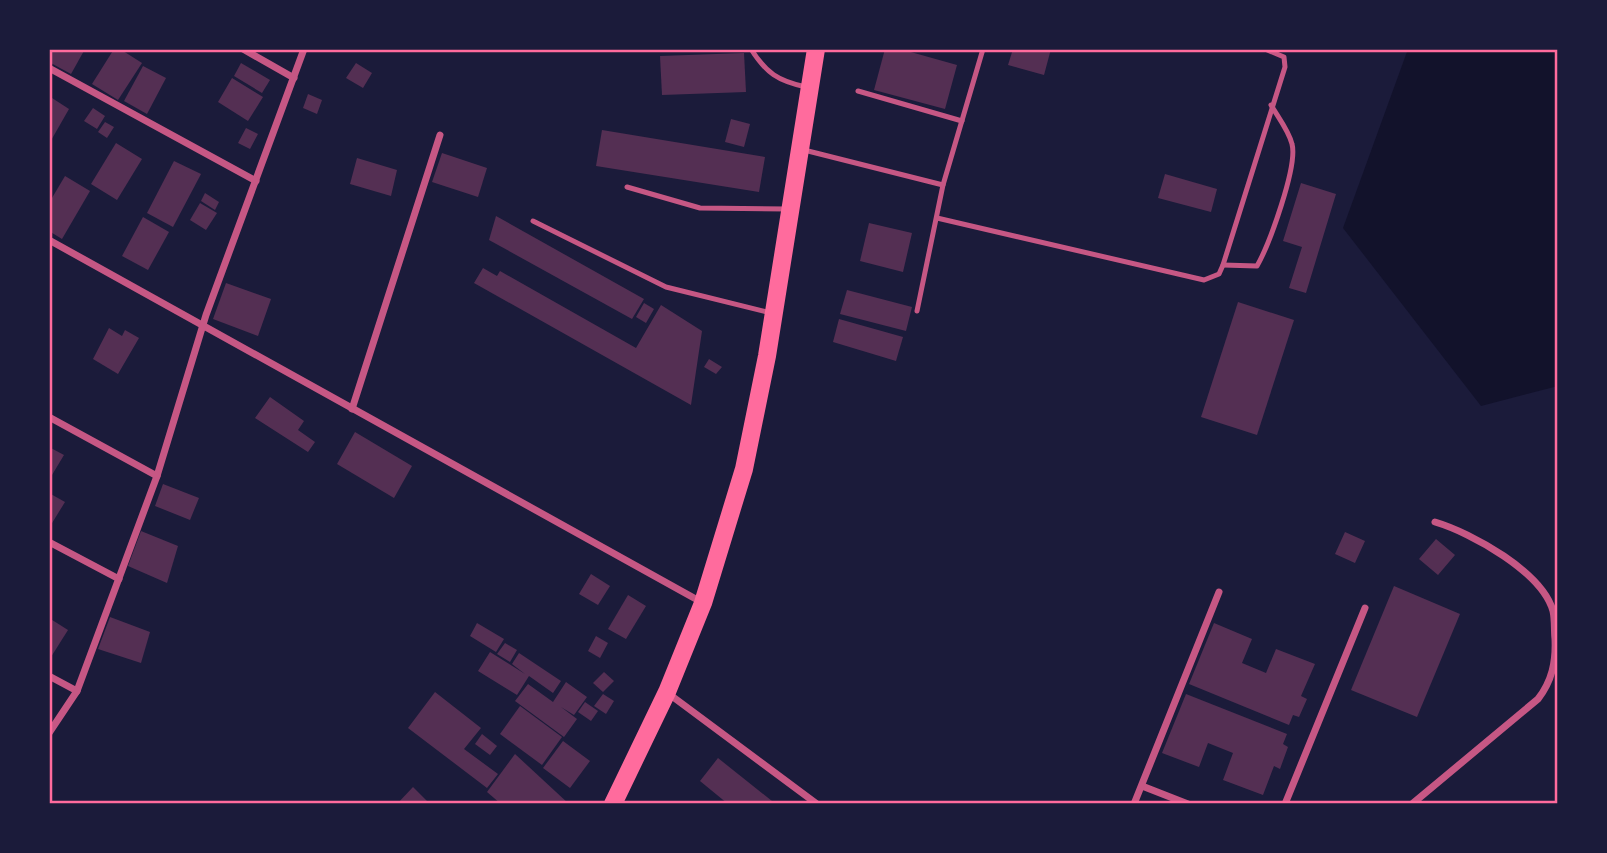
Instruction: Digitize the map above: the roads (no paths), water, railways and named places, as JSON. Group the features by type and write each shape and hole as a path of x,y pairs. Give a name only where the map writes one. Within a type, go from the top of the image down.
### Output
{"highway":[{"path":"612,804 667,692 703,603 744,469 774,314 816,49"}],"street":[{"path":"243,49 294,78"},
{"path":"49,733 77,691 158,476 203,326 304,49"},
{"path":"49,68 256,181"},
{"path":"352,409 440,135"},
{"path":"49,240 703,603"},
{"path":"49,417 158,476"},
{"path":"1412,804 1538,699 1550,681 1556,656 1553,612 1543,592 1491,548 1464,531 1435,522"},
{"path":"49,542 119,579"},
{"path":"1134,804 1219,592"},
{"path":"1285,804 1365,608"},
{"path":"49,676 77,691"},
{"path":"667,692 817,804"},
{"path":"1142,786 1188,804"}],"lane":[{"path":"751,49 766,72 779,80 810,88"},
{"path":"917,310 943,185 983,49"},
{"path":"937,218 1204,280 1219,274 1285,67 1284,57 1265,49"},
{"path":"858,91 962,121"},
{"path":"1223,265 1257,266 1268,248 1280,210 1293,146 1272,104"},
{"path":"800,149 943,185"},
{"path":"627,187 699,208 790,209"},
{"path":"533,221 666,288 774,314"}]}
